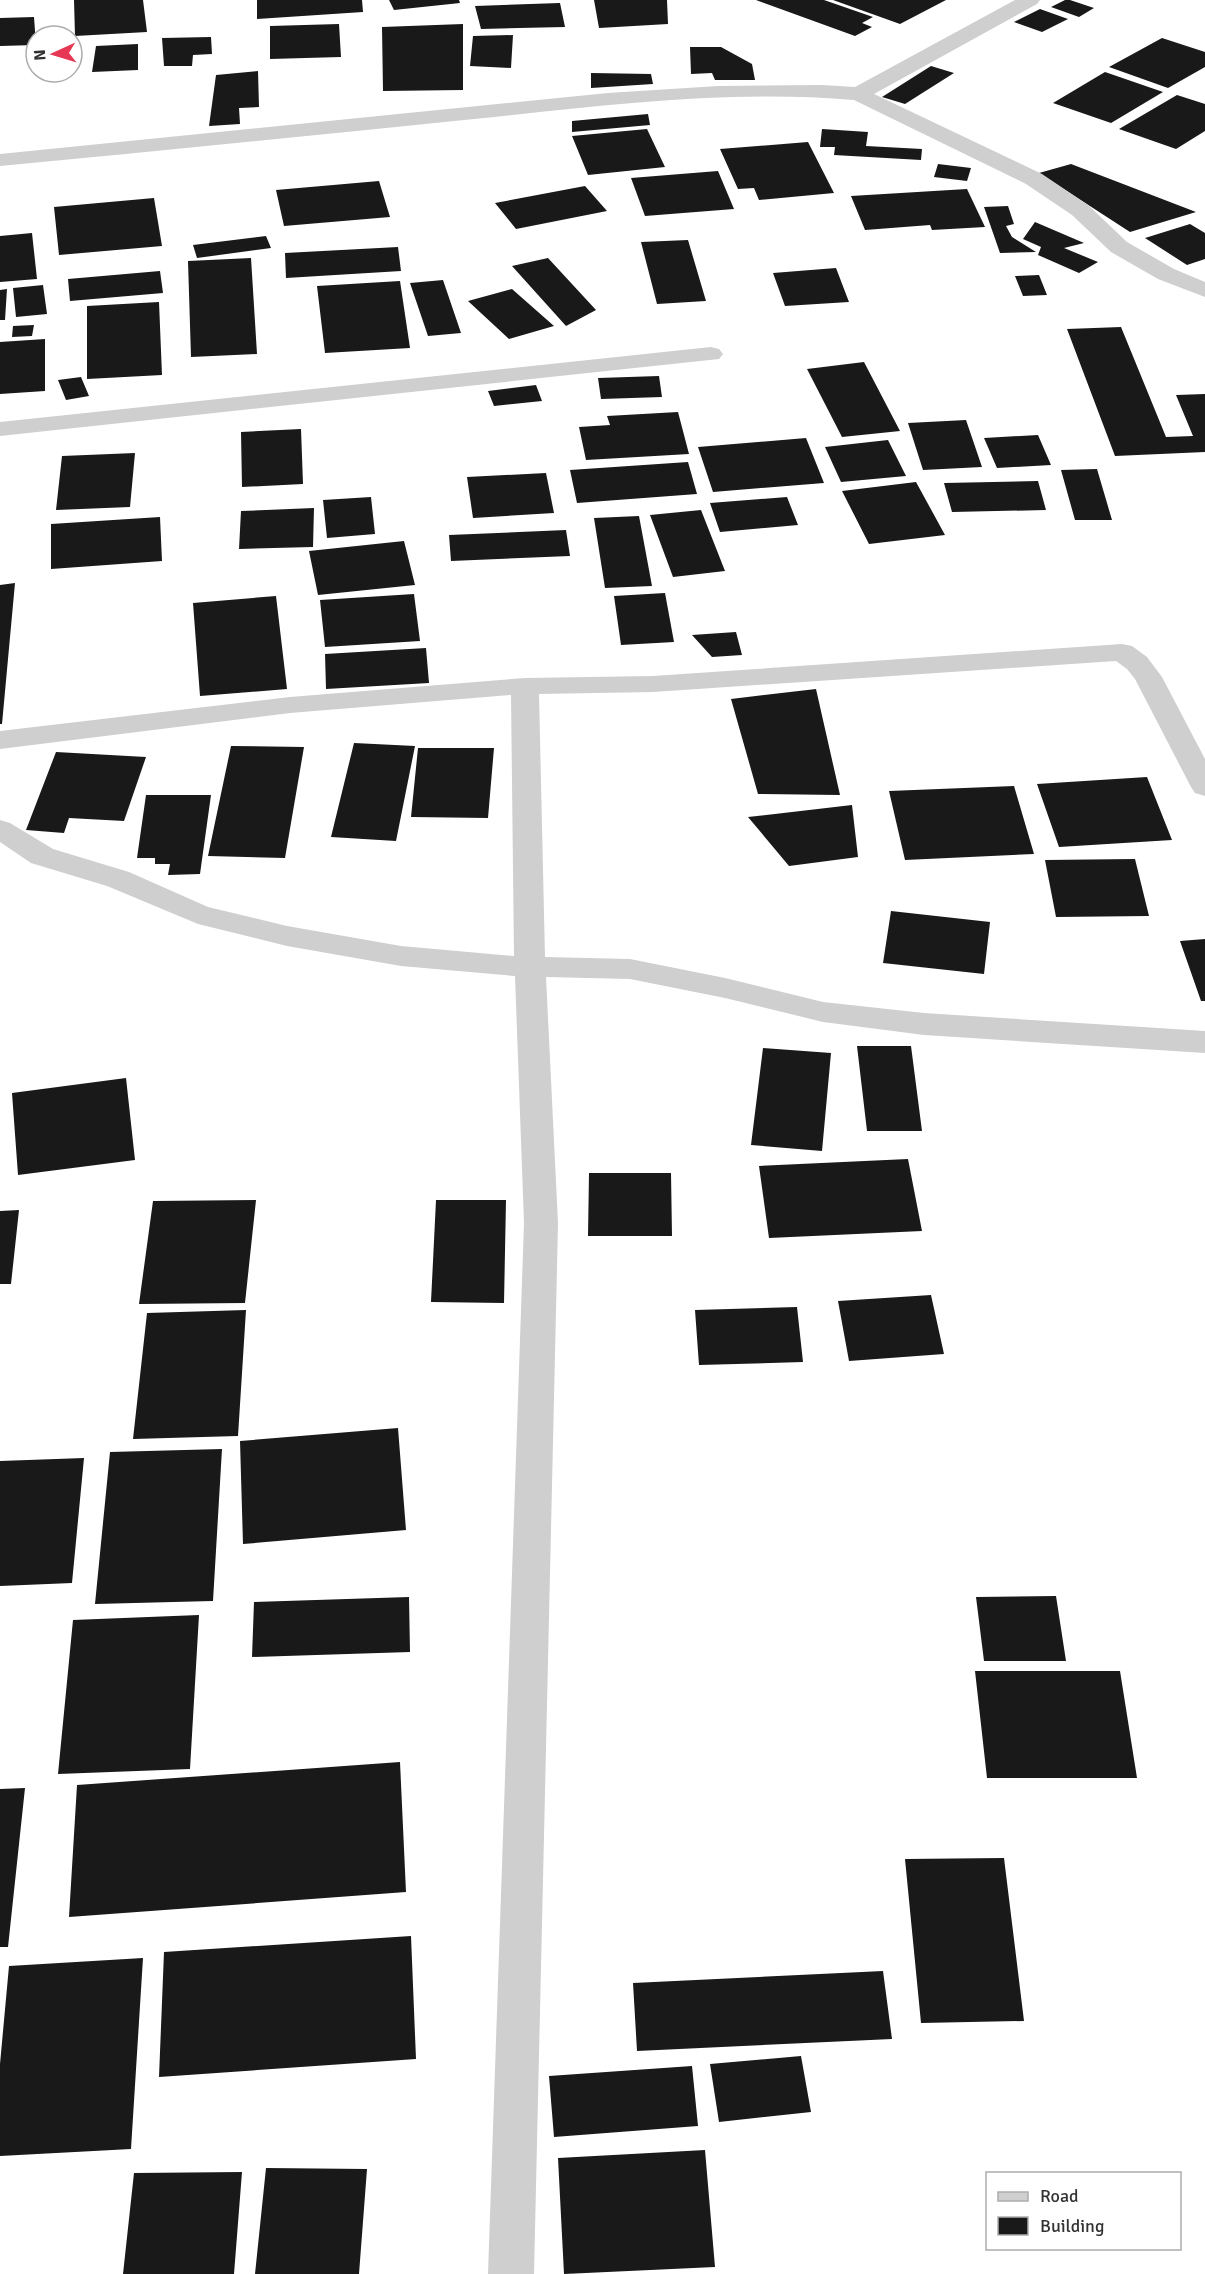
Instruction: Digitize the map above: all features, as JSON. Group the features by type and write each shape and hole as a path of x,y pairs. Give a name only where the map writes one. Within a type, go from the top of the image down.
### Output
{"street":[{"path":"858,94 1030,0"},
{"path":"0,160 608,99 718,92 822,91 858,94 1034,179 1080,210 1119,247 1166,274 1205,290"},
{"path":"0,429 711,354"},
{"path":"0,740 290,705 525,686 653,684 1122,652 1137,663 1148,677 1205,787"},
{"path":"512,2274 541,1223 530,967 525,686"},
{"path":"0,829 42,856 118,879 198,914 287,936 401,956 530,967 630,969 725,987 823,1012 924,1024 1205,1042"}],"building":[{"path":"74,0 143,0 147,32 84,36 84,24 75,24"},
{"path":"257,0 362,0 363,12 257,19"},
{"path":"389,0 459,0 460,3 394,10"},
{"path":"594,0 667,0 668,24 599,28"},
{"path":"756,0 824,0 873,17 862,23 872,27 855,36"},
{"path":"833,0 946,0 900,24"},
{"path":"1065,0 1094,8 1079,17 1051,7"},
{"path":"560,3 565,27 481,29 475,6"},
{"path":"1040,9 1068,19 1042,32 1014,22"},
{"path":"34,17 34,24 24,24 24,45 0,46 0,18"},
{"path":"339,24 341,57 270,59 270,26"},
{"path":"463,24 463,90 383,91 382,27"},
{"path":"513,35 511,68 470,66 473,36"},
{"path":"211,37 212,54 193,55 192,66 164,66 162,38"},
{"path":"1162,38 1205,52 1205,67 1168,88 1109,67"},
{"path":"138,44 138,70 92,72 96,46"},
{"path":"690,47 721,47 752,64 755,80 715,80 712,73 691,74"},
{"path":"931,66 954,73 905,104 882,97"},
{"path":"258,71 259,107 239,108 240,124 209,126 216,75"},
{"path":"1105,72 1163,92 1111,123 1053,103"},
{"path":"591,73 651,74 653,84 591,88"},
{"path":"1177,95 1205,104 1205,131 1176,149 1119,129"},
{"path":"648,114 650,125 572,132 572,121"},
{"path":"647,129 665,167 588,175 572,136"},
{"path":"822,129 868,132 866,146 922,149 921,160 834,155 835,147 820,147"},
{"path":"808,142 834,193 759,200 754,188 738,189 720,149"},
{"path":"938,164 971,168 967,181 934,177"},
{"path":"1071,164 1196,212 1130,232 1039,173"},
{"path":"718,171 734,209 645,216 631,178"},
{"path":"379,181 390,217 284,226 276,190"},
{"path":"585,186 607,211 516,229 495,203"},
{"path":"967,189 985,227 932,230 930,225 865,230 851,196"},
{"path":"154,198 162,246 59,255 54,207"},
{"path":"1008,206 1014,224 1006,226 1012,237 1036,252 1000,253 984,207"},
{"path":"1035,222 1084,243 1064,248 1098,262 1079,273 1038,255 1041,247 1023,239"},
{"path":"1190,224 1205,233 1205,259 1187,265 1145,238"},
{"path":"32,233 37,279 0,282 0,236"},
{"path":"266,236 271,248 197,258 193,245"},
{"path":"688,240 706,301 657,304 641,242"},
{"path":"398,247 401,271 286,278 285,253"},
{"path":"251,258 257,354 191,357 188,261"},
{"path":"548,258 596,310 566,326 512,266"},
{"path":"836,268 849,302 785,306 773,273"},
{"path":"160,271 163,293 70,301 68,279"},
{"path":"1039,275 1047,295 1023,296 1015,276"},
{"path":"443,280 461,333 428,336 410,283"},
{"path":"400,281 410,348 325,353 317,286"},
{"path":"43,285 47,314 16,317 13,288"},
{"path":"7,289 5,320 0,320 0,290"},
{"path":"512,289 554,326 509,339 468,301"},
{"path":"159,302 162,375 87,379 87,306"},
{"path":"34,325 32,336 12,337 13,326"},
{"path":"1121,327 1166,437 1193,436 1176,395 1205,394 1205,452 1115,456 1067,329"},
{"path":"45,339 45,391 0,394 0,342"},
{"path":"864,362 900,431 842,437 807,369"},
{"path":"659,376 662,397 601,399 598,378"},
{"path":"81,377 89,396 66,400 58,380"},
{"path":"536,385 542,401 494,406 488,391"},
{"path":"678,412 689,454 586,460 579,427 610,425 607,416"},
{"path":"966,420 982,467 923,470 908,423"},
{"path":"301,429 303,484 242,487 241,432"},
{"path":"1038,435 1051,465 997,468 984,438"},
{"path":"806,438 824,483 713,492 698,447"},
{"path":"888,440 906,476 841,482 825,447"},
{"path":"135,453 130,507 56,510 62,456"},
{"path":"688,462 697,494 577,503 570,470"},
{"path":"1097,469 1112,520 1075,520 1061,470"},
{"path":"546,473 554,513 473,518 467,477"},
{"path":"1038,481 1046,510 952,512 944,483"},
{"path":"916,482 945,535 869,544 842,491"},
{"path":"371,497 375,534 327,538 323,500"},
{"path":"787,497 798,525 720,532 710,503"},
{"path":"314,508 313,547 239,549 241,511"},
{"path":"701,510 725,571 673,577 650,515"},
{"path":"639,516 652,586 605,588 594,518"},
{"path":"160,517 162,561 51,569 51,524"},
{"path":"566,530 570,556 451,561 449,535"},
{"path":"404,541 415,585 318,595 309,551"},
{"path":"15,583 2,724 0,724 0,585"},
{"path":"665,593 674,642 621,645 614,596"},
{"path":"414,594 420,641 325,647 320,600"},
{"path":"276,596 287,689 200,696 193,603"},
{"path":"736,632 742,655 712,657 692,635"},
{"path":"426,648 429,683 326,689 325,654"},
{"path":"816,689 840,795 758,794 731,699"},
{"path":"354,743 415,746 396,841 331,837"},
{"path":"231,746 304,747 285,858 208,856"},
{"path":"418,748 494,748 488,818 411,817"},
{"path":"56,752 146,757 124,821 69,818 64,833 26,830"},
{"path":"1147,777 1172,840 1059,847 1037,784"},
{"path":"1014,786 1034,854 905,860 889,791"},
{"path":"146,795 211,795 200,874 168,875 170,864 155,864 155,858 137,858"},
{"path":"852,805 858,857 789,866 748,817"},
{"path":"1135,859 1149,916 1056,917 1045,860"},
{"path":"891,911 990,922 984,974 883,963"},
{"path":"1205,939 1205,1001 1201,1001 1180,941"},
{"path":"857,1046 911,1046 922,1131 867,1131"},
{"path":"763,1048 831,1053 822,1151 751,1145"},
{"path":"126,1078 135,1160 18,1175 12,1093"},
{"path":"908,1159 922,1231 769,1238 759,1166"},
{"path":"589,1173 671,1173 672,1236 588,1236"},
{"path":"256,1200 245,1303 139,1304 153,1201"},
{"path":"436,1200 506,1200 504,1303 431,1302"},
{"path":"19,1210 11,1284 0,1284 0,1211"},
{"path":"931,1295 944,1354 849,1361 838,1301"},
{"path":"797,1307 803,1362 699,1365 695,1310"},
{"path":"246,1310 238,1436 133,1439 147,1313"},
{"path":"398,1428 406,1530 243,1544 240,1441"},
{"path":"222,1449 213,1601 95,1604 110,1452"},
{"path":"84,1458 72,1583 0,1586 0,1461"},
{"path":"1056,1596 1066,1661 984,1661 976,1597"},
{"path":"409,1597 410,1652 252,1657 254,1602"},
{"path":"199,1615 190,1769 58,1774 73,1620"},
{"path":"975,1671 1120,1671 1137,1778 987,1778"},
{"path":"400,1762 406,1892 69,1917 77,1785"},
{"path":"25,1788 8,1947 0,1947 0,1789"},
{"path":"1004,1858 1024,2021 921,2023 905,1859"},
{"path":"411,1936 416,2059 159,2077 164,1952"},
{"path":"143,1958 131,2149 0,2156 0,2064 9,1966"},
{"path":"883,1971 892,2039 637,2051 633,1983"},
{"path":"801,2056 811,2112 719,2122 710,2064"},
{"path":"692,2066 698,2126 554,2137 549,2076"},
{"path":"705,2150 715,2267 564,2274 558,2158"},
{"path":"266,2168 367,2169 359,2274 255,2274"},
{"path":"242,2172 234,2274 123,2274 134,2173"}]}
